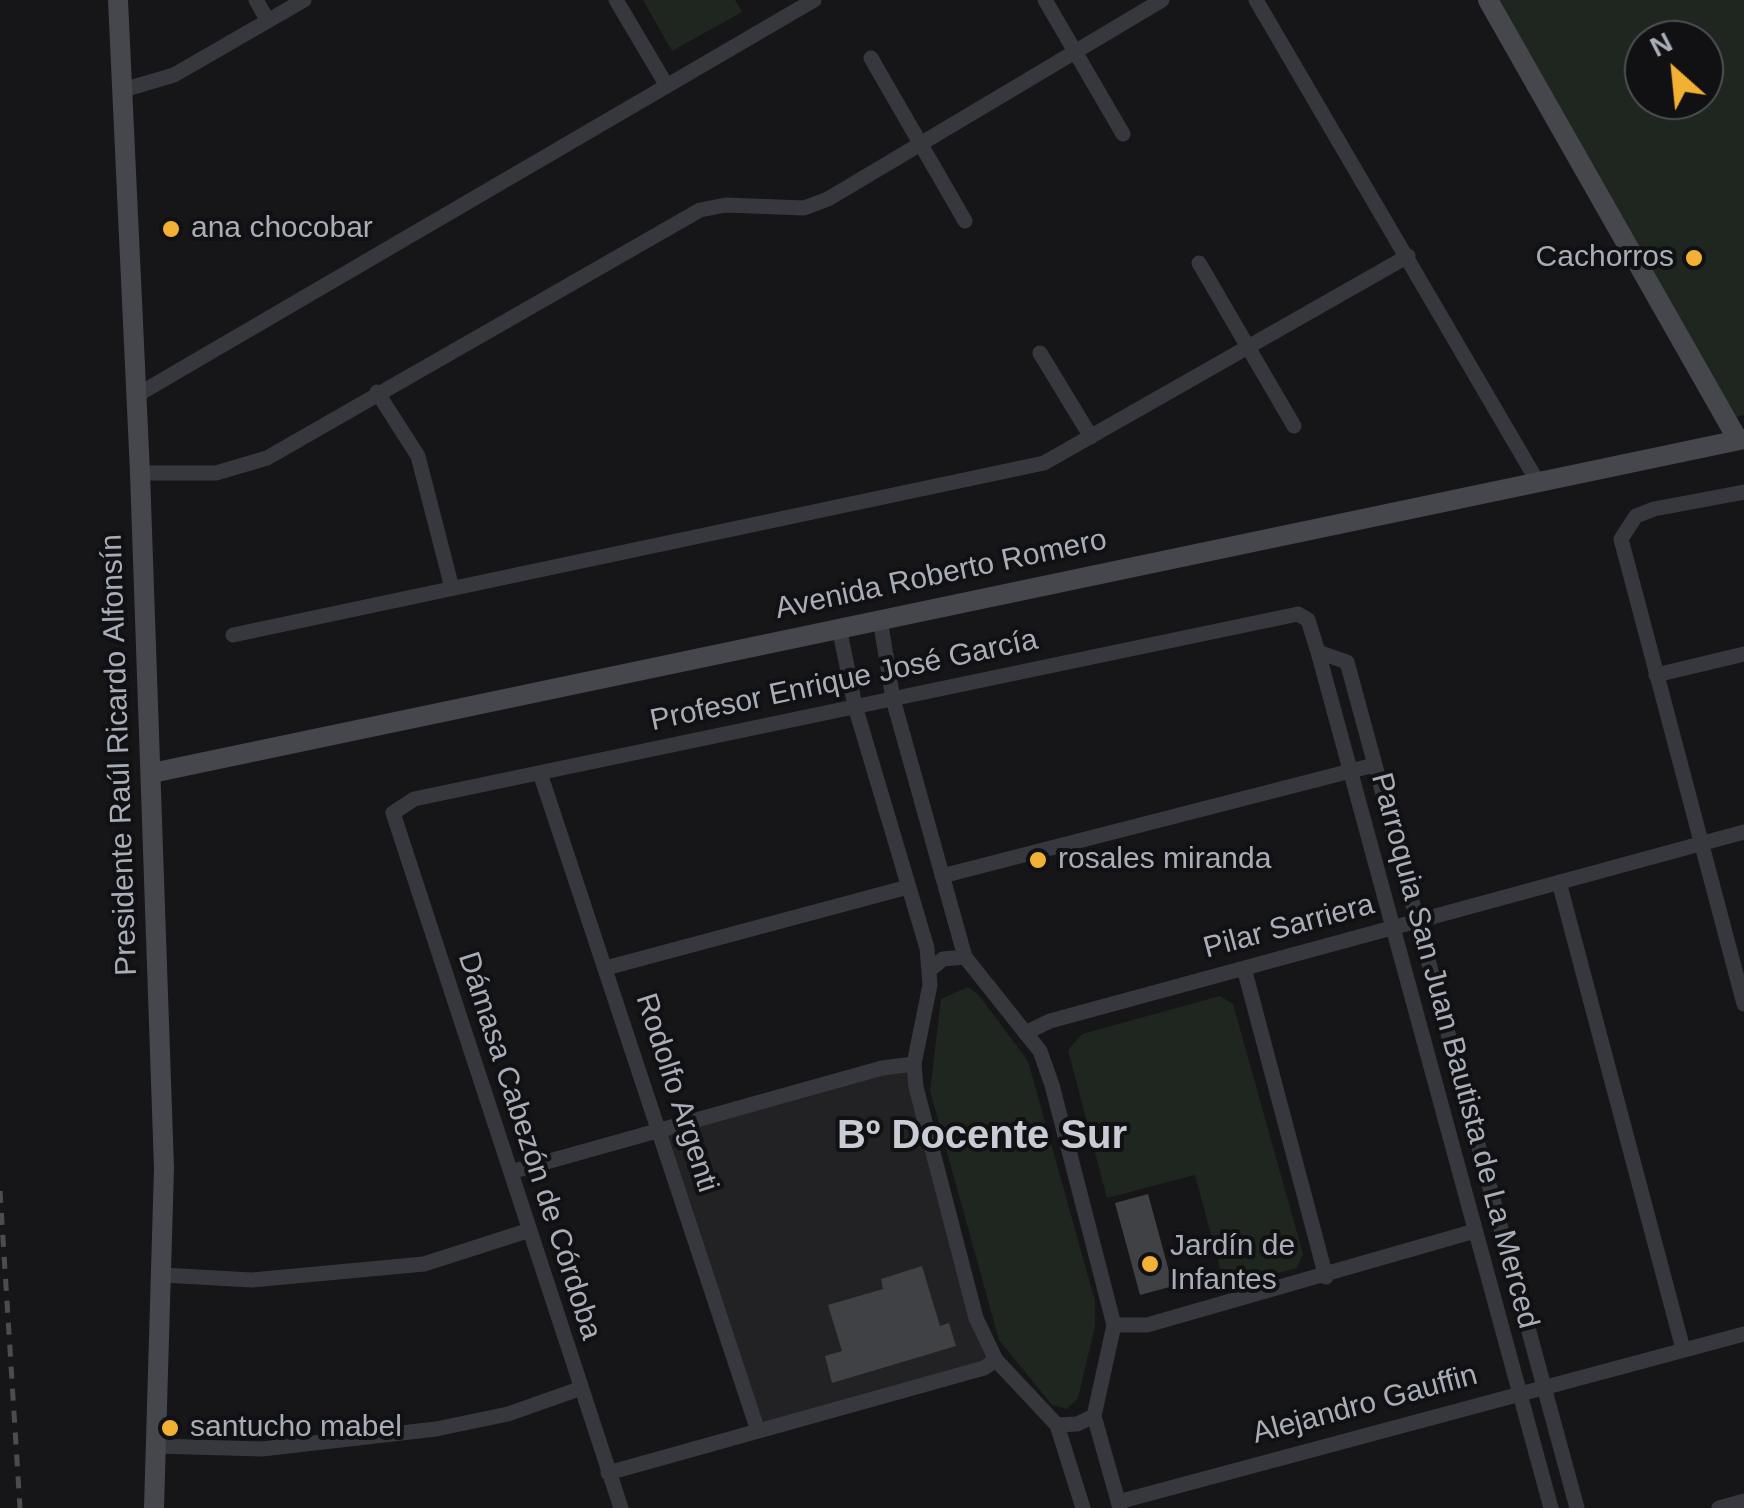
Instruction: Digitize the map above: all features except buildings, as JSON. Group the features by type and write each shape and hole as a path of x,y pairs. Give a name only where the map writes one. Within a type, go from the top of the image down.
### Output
{"main road":[{"name":"Presidente Raúl Ricardo Alfonsín","path":"118,0 152,772 164,1168 154,1508"},
{"path":"1488,0 1741,440"},
{"name":"Avenida Roberto Romero","path":"152,772 1536,479 1741,440"}],"street":[{"path":"256,0 268,21"},
{"path":"123,90 174,75 304,0"},
{"path":"616,0 667,86"},
{"path":"137,396 814,0"},
{"path":"1045,0 1123,134"},
{"path":"140,473 242,469 700,210 726,205 804,208 828,199 1162,0"},
{"path":"1256,0 1536,479"},
{"path":"871,58 965,221"},
{"path":"233,635 1044,463 1408,256"},
{"path":"1200,263 1294,426"},
{"path":"1040,353 1091,437"},
{"path":"377,392 418,456 452,588"},
{"path":"1744,492 1636,516 1622,539 1622,552 1744,1004"},
{"name":"Parroquia San Juan Bautista de La Merced","path":"1298,614 1308,620 1318,652 1551,1508"},
{"name":"Profesor Enrique José García","path":"402,804 1298,614"},
{"path":"880,619 892,699 965,957 1040,1050 1052,1085 1114,1325 1094,1416 1119,1505"},
{"path":"839,627 855,706 931,969 914,1064 916,1086 976,1318 996,1360 1056,1425 1083,1508"},
{"path":"1318,652 1346,662 1577,1508"},
{"path":"1656,674 1744,654"},
{"path":"942,876 1374,764"},
{"name":"Rodolfo Argenti","path":"540,773 758,1430"},
{"name":"Dámasa Cabezón de Córdoba","path":"402,804 392,812 394,828 514,1171 578,1389 620,1508"},
{"name":"Pilar Sarriera","path":"1024,1033 1050,1021 1744,832"},
{"path":"1559,882 1683,1348"},
{"path":"606,968 908,887"},
{"path":"931,969 943,959 965,957"},
{"path":"1244,968 1326,1277"},
{"path":"514,1171 882,1068 914,1064"},
{"path":"162,1275 252,1280 424,1264 530,1230"},
{"path":"1114,1325 1147,1325 1326,1277 1475,1230"},
{"name":"Alejandro Gauffin","path":"1119,1505 1544,1385 1744,1334"},
{"path":"608,1473 984,1368 996,1360"},
{"path":"156,1446 262,1448 436,1430 508,1414 578,1389"},
{"path":"1056,1425 1077,1424 1094,1416"},
{"path":"1719,1508 1744,1501"}],"shaded area":[{"path":"643,0 735,0 742,12 672,51"},
{"name":"Cachorros","path":"1494,0 1744,0 1744,415 1736,417"},
{"path":"968,987 978,994 1028,1061 1095,1301 1095,1326 1078,1398 1067,1409 1052,1405 999,1340 930,1091 941,999"},
{"path":"1220,996 1233,1004 1303,1254 1297,1268 1225,1287 1195,1175 1107,1198 1068,1050 1082,1034"},
{"path":"914,1065 995,1360 758,1430 662,1131"}],"railway":[{"path":"0,1191 20,1508"}],"place":[{"name":"ana chocobar","path":"171,229"},
{"name":"Cachorros","path":"1694,258"},
{"name":"rosales miranda","path":"1038,860"},
{"name":"Jardín de Infantes","path":"1150,1264"},
{"name":"santucho mabel","path":"170,1428"}],"district":[{"name":"Bº Docente Sur","path":"982,1137"}]}
